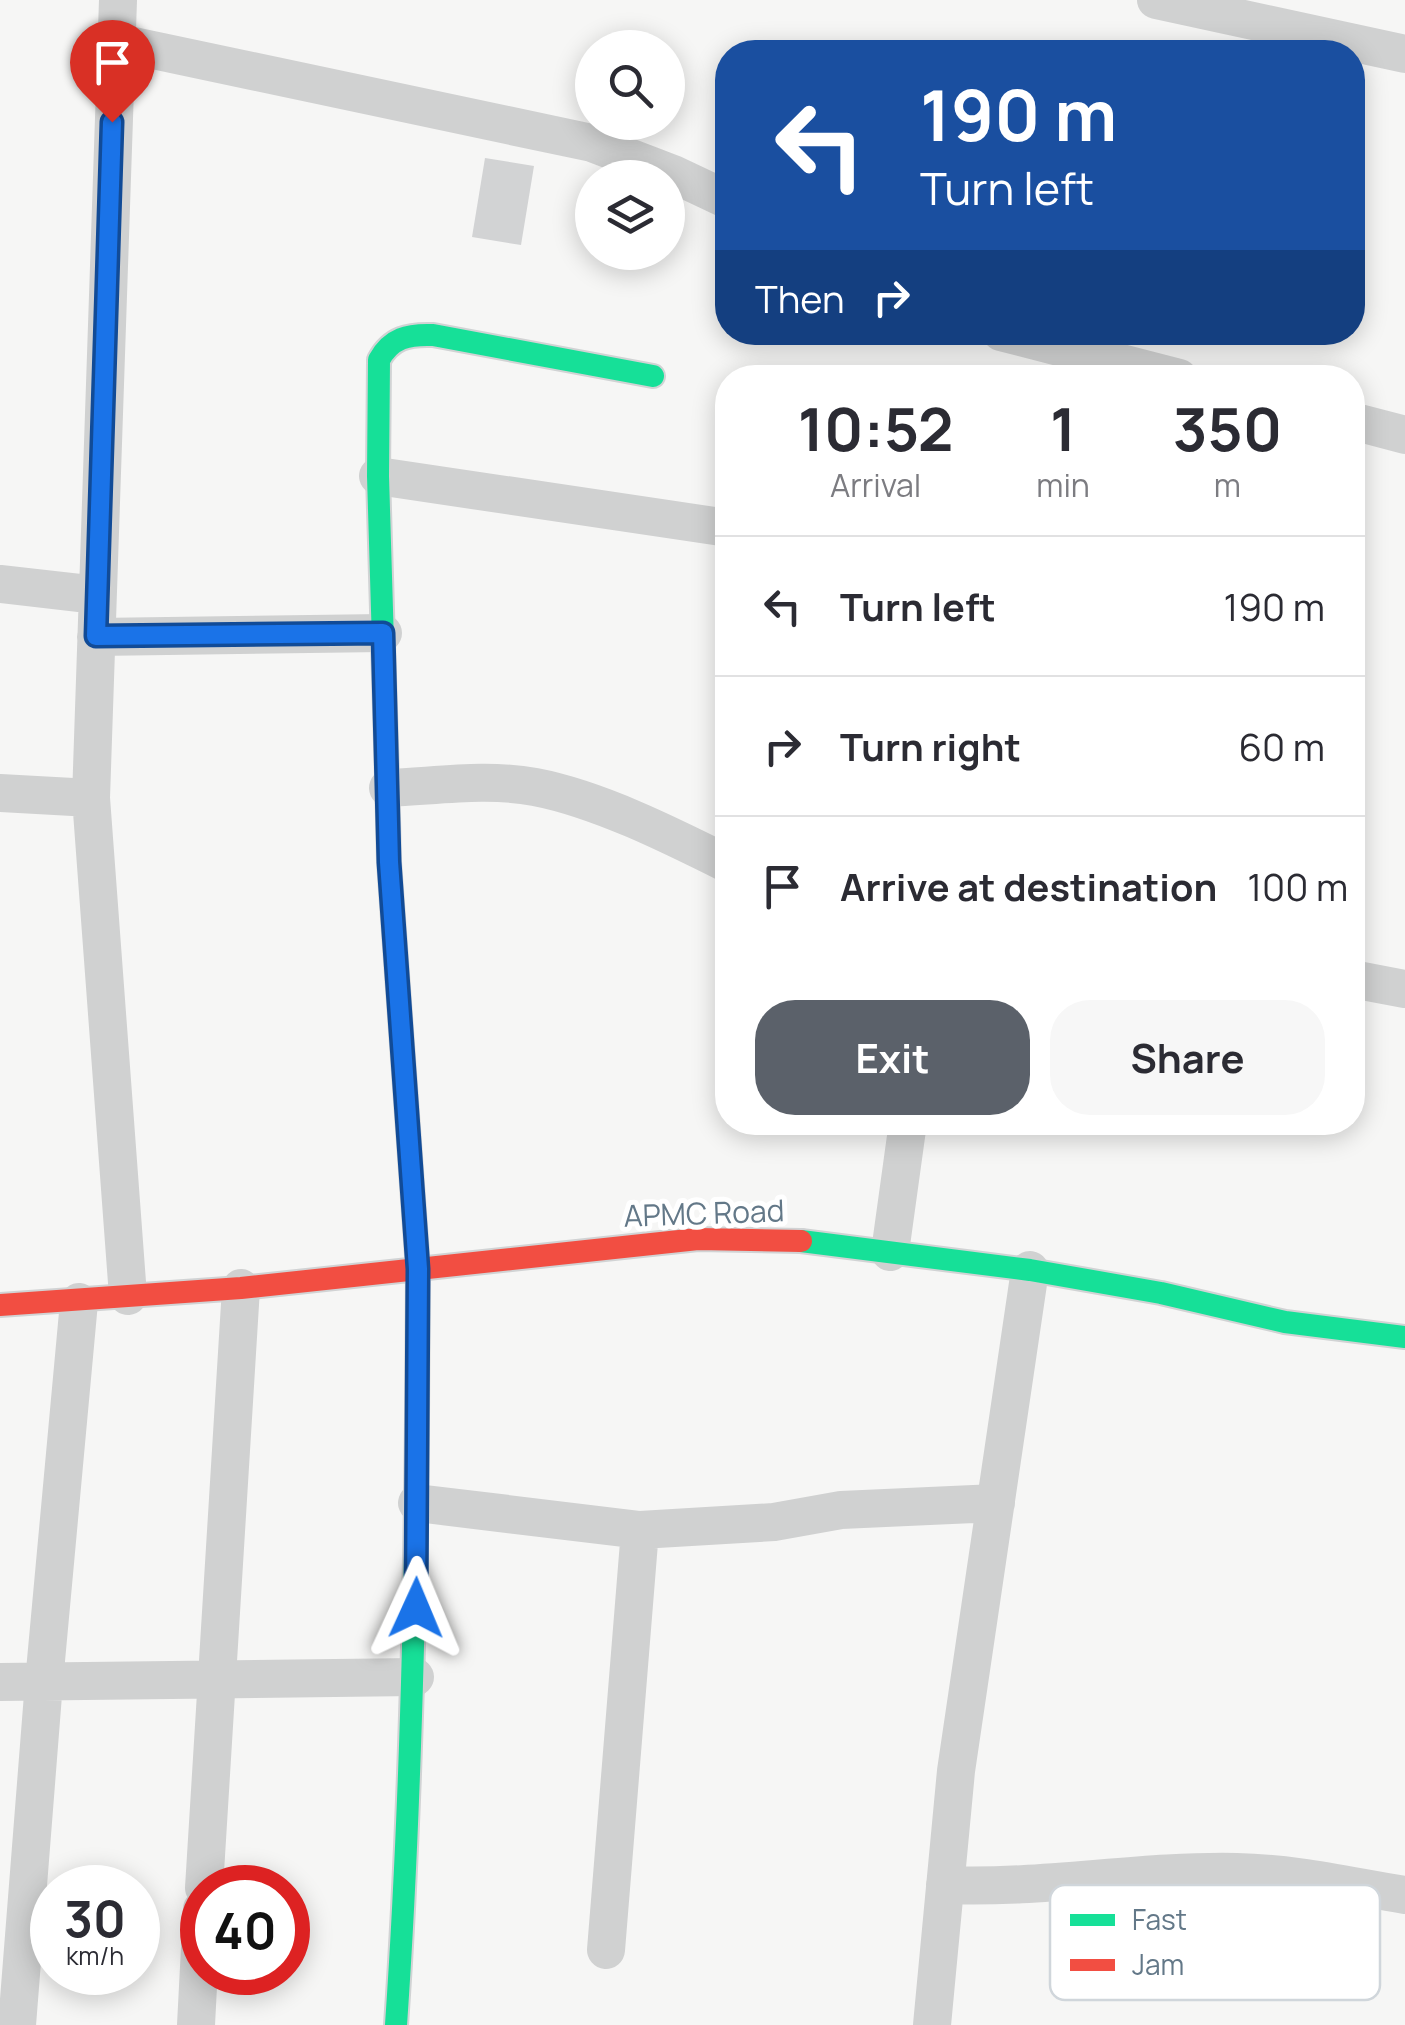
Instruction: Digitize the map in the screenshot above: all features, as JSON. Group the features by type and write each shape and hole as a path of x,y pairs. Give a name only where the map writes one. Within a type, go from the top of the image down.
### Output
{"street":[{"path":"118,0 91,798 128,1296"},
{"path":"1156,0 1340,40"},
{"path":"115,42 592,143 715,194"},
{"path":"1365,45 1405,54"},
{"path":"396,2025 415,1678 418,1269 389,862 378,370 384,348 410,335 542,353 653,376"},
{"path":"1051,345 1129,365"},
{"path":"1365,424 1405,434"},
{"path":"378,476 715,526"},
{"path":"0,584 98,595"},
{"path":"96,636 383,633"},
{"path":"388,788 489,783 534,787 642,825 715,858"},
{"path":"0,793 91,798"},
{"path":"1365,981 1405,989"},
{"path":"890,1252 906,1135"},
{"name":"APMC Road","path":"0,1304 80,1302 242,1288 698,1238 794,1240 1030,1270 1160,1293 1285,1322 1405,1337"},
{"path":"932,2025 956,1771 1030,1270"},
{"path":"205,1865 242,1288"},
{"path":"17,2025 80,1302"},
{"path":"417,1502 640,1530 774,1522 841,1510 996,1503"},
{"path":"606,1950 640,1530"},
{"path":"0,1682 415,1678"},
{"path":"945,1884 1034,1886 1166,1873 1241,1872 1349,1885"},
{"path":"1380,1891 1405,1895"},
{"path":"196,2025 198,1995"}],"building":[{"path":"485,158 534,166 521,245 472,237"}],"traffic: fast":[{"path":"387,777 378,476 379,360 401,339 433,335 653,376"},
{"path":"801,1241 1030,1270 1161,1293 1285,1322 1405,1337"},
{"path":"396,2025 411,1721 417,1417"}],"traffic: jam":[{"path":"387,777 389,862 418,1269 417,1417"},
{"path":"0,1305 241,1288 698,1239 801,1241"}],"route":[{"path":"112,122 96,636 383,633 389,862 418,1269 416,1608"}]}
